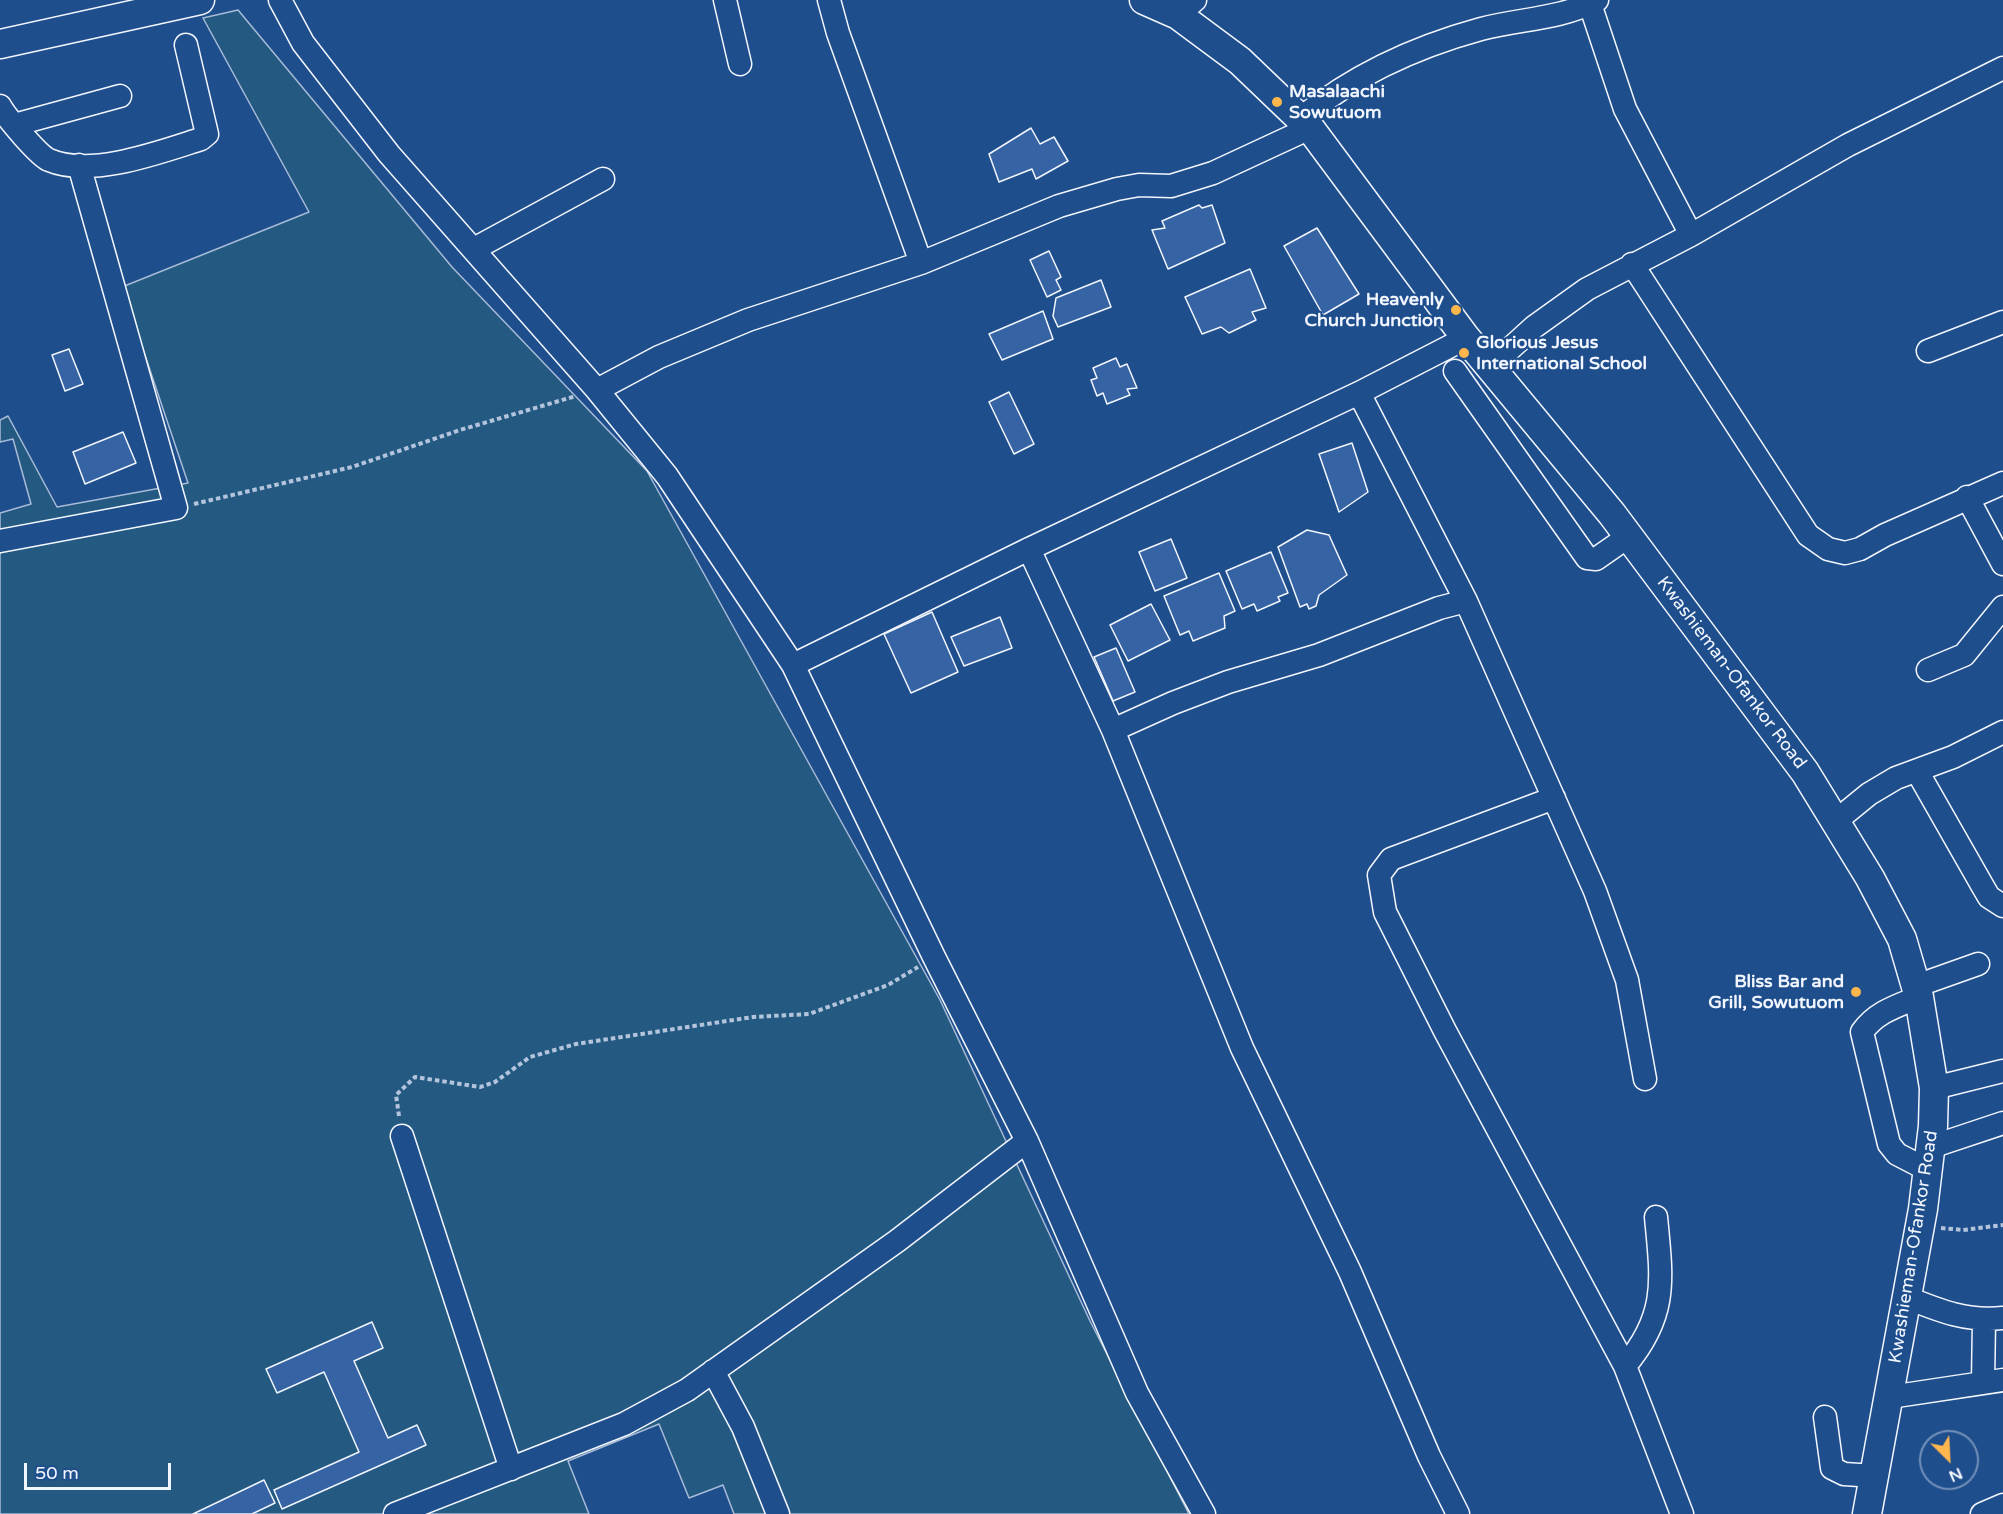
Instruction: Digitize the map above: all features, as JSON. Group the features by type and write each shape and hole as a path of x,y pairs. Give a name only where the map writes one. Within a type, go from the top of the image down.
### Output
{"main road":[{"path":"0,44 201,0"},
{"name":"Kwashieman-Ofankor Road","path":"1143,0 1186,7 1305,124 1466,338 1629,536 1805,772 1836,821 1902,939 1918,991 1934,1088 1929,1159 1920,1225 1867,1514"}],"street":[{"path":"280,0 303,43 382,145 597,390 668,476 793,665 934,957 1027,1141 1137,1393 1204,1514"},
{"path":"725,0 740,64"},
{"path":"829,0 842,45 921,263"},
{"path":"597,390 659,357 748,321 921,263 1059,206 1117,189 1139,185 1171,186 1213,173 1305,124 1350,82 1408,53 1482,28 1534,20 1593,2 1625,109 1691,235"},
{"path":"0,106 14,125 48,160 79,165 124,162 201,139 207,134 186,45"},
{"path":"1490,367 1543,321 1587,289 1691,235 1848,145 2003,68"},
{"path":"14,125 120,96"},
{"path":"0,541 176,508 79,165"},
{"path":"474,249 603,179"},
{"path":"1632,264 1808,535 1828,549 1845,553 1860,549 1967,497 2003,483"},
{"path":"1928,351 2003,322"},
{"path":"793,665 1029,549 1359,393 1466,338"},
{"path":"1455,371 1587,558 1596,559 1629,536"},
{"path":"1359,393 1466,601 1614,939 1628,980 1645,1079"},
{"path":"1967,497 2003,564"},
{"path":"1029,549 1113,730 1242,1048 1350,1272 1429,1456 1458,1514"},
{"path":"1113,730 1173,703 1228,682 1319,655 1439,608 1466,601"},
{"path":"1928,670 1964,655 2003,607"},
{"path":"1836,821 1869,794 1896,778 1917,771 2003,732"},
{"path":"1917,771 1989,897 2003,906"},
{"path":"1554,798 1391,859 1379,875 1380,890 1385,912 1445,1031 1625,1366 1682,1514"},
{"path":"1978,964 1918,991 1870,1021 1862,1032 1889,1144 1897,1154 1929,1159 2003,1123"},
{"path":"1934,1088 2003,1071"},
{"path":"402,1136 511,1469"},
{"path":"395,1514 624,1424 687,1390 897,1241 1027,1141"},
{"path":"1625,1366 1652,1329 1659,1298 1660,1264 1656,1217"},
{"path":"1890,1397 1993,1382 1994,1319 1945,1314 1908,1298"},
{"path":"713,1371 743,1427 778,1514"},
{"path":"1825,1417 1832,1468 1844,1474 1875,1476"},
{"path":"1982,1514 2003,1505"}],"path":[{"path":"176,508 352,467 460,430 597,390"},
{"path":"402,1136 396,1095 415,1077 480,1087 495,1082 530,1057 576,1044 753,1017 809,1014 888,985 934,957"},
{"path":"1920,1225 1963,1230 2003,1225"}],"shaded area":[{"path":"238,10 452,267 647,471 940,1000 1090,1321 1189,1514 734,1514 723,1485 689,1498 659,1424 568,1461 589,1514 0,1514 0,513 31,504 13,439 0,442 0,420 8,416 57,507 188,483 122,287 309,212 203,18"}],"building":[{"path":"1031,128 1040,144 1054,137 1068,161 1036,179 1032,169 999,182 989,154"},
{"path":"1199,205 1202,208 1212,205 1225,243 1168,269 1152,230 1165,228 1162,221"},
{"path":"1317,228 1359,294 1323,315 1284,246"},
{"path":"1049,251 1061,277 1056,280 1061,290 1047,297 1030,260"},
{"path":"1250,269 1266,308 1252,312 1256,320 1229,333 1221,327 1202,334 1185,297"},
{"path":"1101,280 1111,307 1058,327 1053,316 1056,298"},
{"path":"1043,311 1053,339 1002,360 989,334"},
{"path":"69,349 83,384 65,391 52,355"},
{"path":"1116,358 1120,367 1127,364 1137,388 1127,389 1130,395 1107,404 1103,393 1097,396 1091,380 1097,378 1093,368"},
{"path":"1009,392 1034,444 1014,454 989,402"},
{"path":"123,432 136,463 85,484 73,452"},
{"path":"1352,443 1368,492 1339,512 1319,454"},
{"path":"1307,530 1329,535 1347,575 1319,595 1316,606 1309,609 1307,604 1300,607 1278,547"},
{"path":"1171,539 1187,578 1155,591 1139,552"},
{"path":"1271,552 1288,593 1278,597 1280,601 1257,611 1254,604 1242,609 1226,571"},
{"path":"1219,573 1235,611 1224,616 1225,628 1193,641 1189,631 1180,635 1164,596"},
{"path":"1151,604 1170,640 1128,661 1110,625"},
{"path":"932,612 958,672 911,693 884,634"},
{"path":"1000,617 1012,648 964,666 951,637"},
{"path":"1116,648 1135,692 1113,701 1094,657"},
{"path":"372,1322 383,1348 354,1361 388,1438 417,1425 426,1445 282,1509 274,1490 359,1452 324,1372 277,1393 266,1369"},
{"path":"264,1480 275,1503 252,1514 193,1514"}],"place":[{"name":"Masalaachi Sowutuom","path":"1277,102"},
{"name":"Heavenly Church Junction","path":"1456,310"},
{"name":"Glorious Jesus International School","path":"1464,353"},
{"name":"Bliss Bar and Grill, Sowutuom","path":"1856,992"}]}
